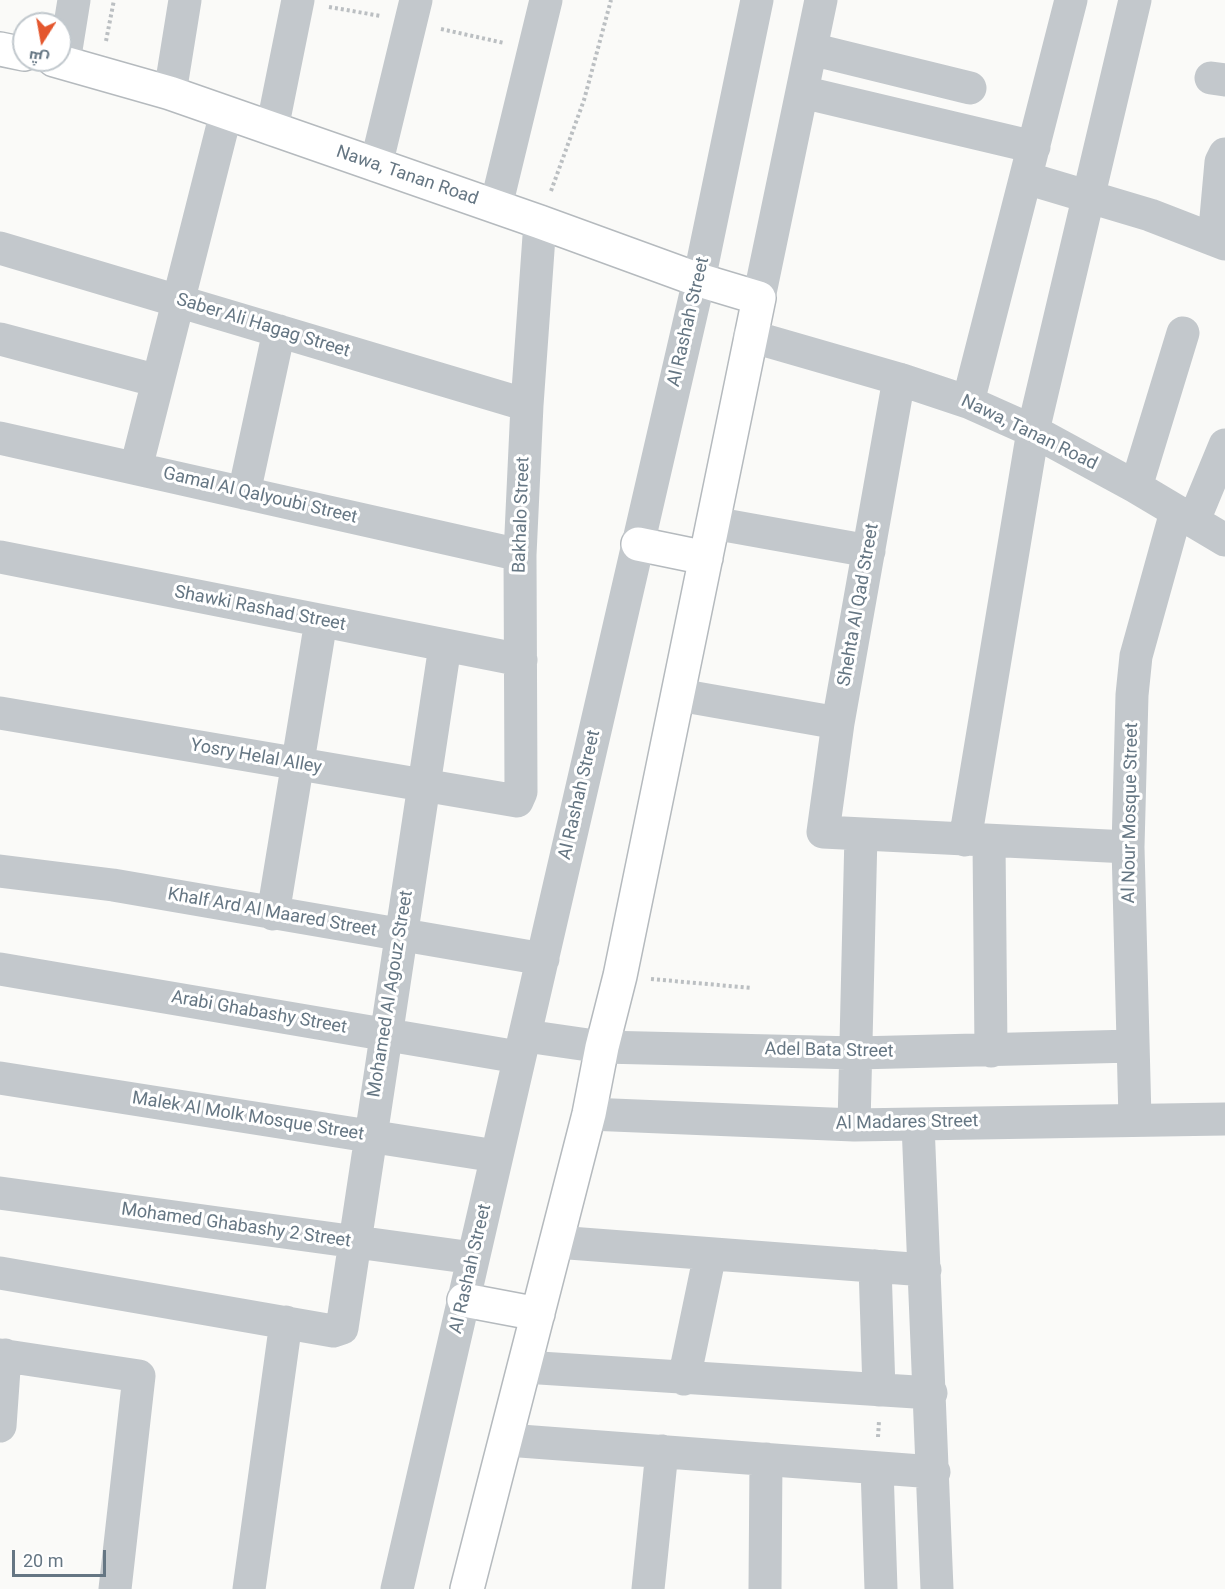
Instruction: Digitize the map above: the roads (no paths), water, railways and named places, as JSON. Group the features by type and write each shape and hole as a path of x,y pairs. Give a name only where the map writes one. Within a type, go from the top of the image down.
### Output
{"main road":[{"name":"Nawa, Tanan Road","path":"72,64 170,93 496,206 699,280 759,298"},
{"path":"467,1589 589,1114 679,695 759,298"},
{"path":"638,544 706,558"},
{"path":"464,1300 538,1314"}],"street":[{"path":"170,93 185,0"},
{"path":"272,129 298,0"},
{"path":"376,165 416,0"},
{"path":"496,206 546,0"},
{"name":"Al Rashah Street","path":"397,1589 699,280 757,0"},
{"path":"759,298 821,0"},
{"path":"969,402 1071,0"},
{"path":"991,1051 977,841 1032,431 1136,0"},
{"path":"811,49 970,88"},
{"path":"802,92 1034,147"},
{"path":"136,468 226,113"},
{"path":"1026,178 1089,196 1220,242 1221,162 1225,154"},
{"name":"Bakhalo Street","path":"512,802 520,798 521,792 520,555 527,405 540,222"},
{"name":"Saber Ali Hagag Street","path":"0,248 527,405"},
{"path":"244,493 279,331"},
{"path":"1136,487 1183,333"},
{"name":"Nawa, Tanan Road","path":"750,336 899,379 969,402 1032,431 1136,487 1225,540"},
{"path":"0,339 158,381"},
{"name":"Shehta Al Qad Street","path":"861,834 823,832 838,723 899,379"},
{"name":"Gamal Al Qalyoubi Street","path":"0,438 520,555"},
{"name":"Al Nour Mosque Street","path":"1135,1119 1128,847 1132,695 1136,656 1185,516 1225,445"},
{"path":"713,523 869,551"},
{"name":"Shawki Rashad Street","path":"0,557 521,660"},
{"path":"273,914 321,621"},
{"name":"Mohamed Al Agouz Street","path":"286,1322 329,1331 338,1331 344,1324 369,1137 445,646"},
{"path":"679,695 838,723"},
{"name":"Yosry Helal Alley","path":"0,713 512,802"},
{"path":"854,1125 861,834 1128,847"},
{"name":"Khalf Ard Al Maared Street","path":"0,871 113,885 543,959"},
{"name":"Arabi Ghabashy Street","path":"0,969 385,1034 522,1047"},
{"name":"Adel Bata Street","path":"522,1047 857,1053 1133,1046"},
{"name":"Malek Al Molk Mosque Street","path":"0,1078 496,1156"},
{"name":"Al Madares Street","path":"589,1114 854,1125 1225,1119"},
{"path":"918,1124 931,1393 937,1589"},
{"name":"Mohamed Ghabashy 2 Street","path":"0,1193 473,1258"},
{"path":"556,1242 925,1270"},
{"path":"684,1379 710,1254"},
{"path":"875,1266 879,1390"},
{"path":"0,1273 286,1322 249,1589"},
{"path":"0,1426 2,1355 139,1376 115,1589"},
{"path":"524,1367 931,1393"},
{"path":"507,1440 934,1472"},
{"path":"648,1589 662,1451"},
{"path":"765,1589 766,1459"},
{"path":"877,1468 882,1589"}]}
